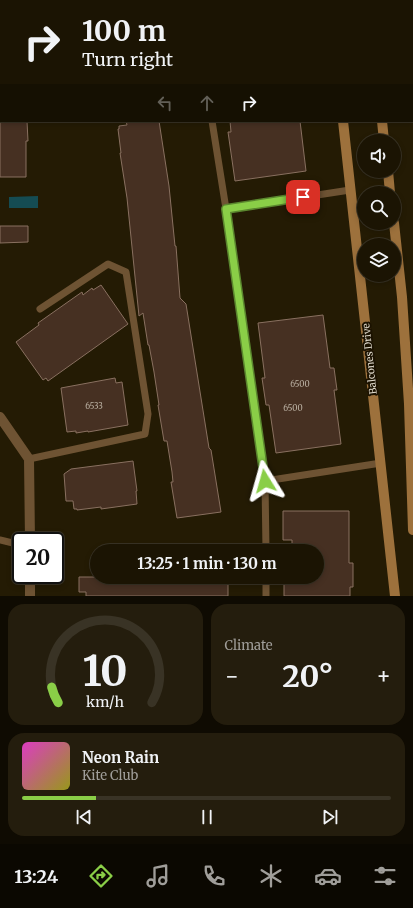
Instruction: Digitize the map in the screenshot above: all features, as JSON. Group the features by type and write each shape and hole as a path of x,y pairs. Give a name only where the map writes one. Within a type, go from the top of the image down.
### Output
{"main road":[{"name":"Balcones Drive","path":"343,122 395,596"},
{"path":"382,122 383,134"},
{"path":"395,230 402,297 409,404 413,530"}],"street":[{"path":"0,417 29,459 30,532"},
{"path":"30,584 30,596"}],"lane":[{"path":"212,122 265,481 266,544"},
{"path":"226,209 350,190"},
{"path":"29,459 145,434 148,414 126,272 108,264 40,309"},
{"path":"265,481 381,463"},
{"path":"0,540 12,543"},
{"path":"266,584 266,596"}],"water":[{"path":"38,196 38,208 9,208 9,197"}],"building":[{"path":"0,122 27,122 28,141 26,141 26,177 0,177"},
{"path":"126,122 159,122 169,186 180,298 186,304 209,448 211,450 221,512 177,518 171,482 173,482 167,441 164,441 154,372 143,313 139,316 127,198 118,129 119,126 127,125"},
{"path":"230,122 300,122 306,171 235,181 228,132 231,132"},
{"path":"0,226 28,226 28,242 0,243"},
{"path":"101,285 128,324 48,381 46,378 43,380 16,342 39,325 38,323 82,292 83,295 92,288 93,290"},
{"path":"323,315 330,368 334,368 337,390 334,390 341,444 276,453 269,405 266,405 262,378 265,378 258,323"},
{"path":"115,378 116,383 122,382 128,425 88,432 67,432 61,388"},
{"path":"133,461 137,491 137,504 101,509 101,507 77,510 74,509 73,501 66,501 64,474 71,469"},
{"path":"283,511 349,511 349,563 353,563 353,587 350,587 350,596 284,596 284,584 324,584 324,544 292,544 292,540 283,540"},
{"path":"79,577 90,577 90,584 228,584 228,596 86,596 86,592 79,592"}],"route":[{"path":"265,481 226,209 303,197"}]}
